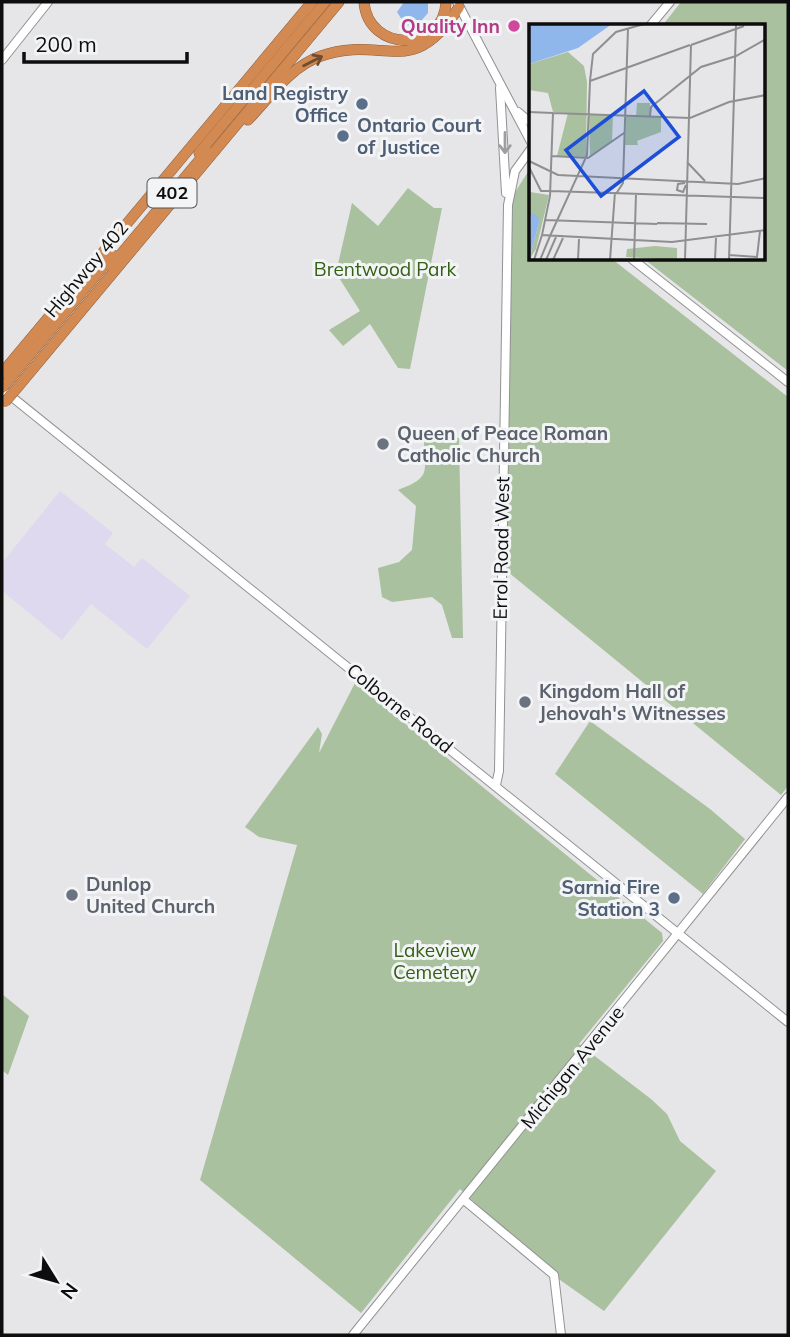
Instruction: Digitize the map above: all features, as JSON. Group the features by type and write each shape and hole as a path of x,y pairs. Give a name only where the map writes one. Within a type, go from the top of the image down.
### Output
{"highway":[{"path":"157,186 197,132 303,2"},
{"name":"Highway 402","path":"6,390 157,186 312,2"},
{"path":"6,390 325,2"},
{"name":"Highway 402","path":"6,390 332,2"},
{"path":"6,390 195,177 339,2"},
{"path":"364,2 367,18 375,29 393,40 409,42 425,37 438,24 446,2"},
{"path":"195,177 301,67 331,54 403,51 422,47 445,28 458,4"}],"street":[{"path":"2,60 48,2"},
{"path":"652,24 670,2"},
{"path":"458,4 529,138"},
{"path":"499,81 504,117 508,205"},
{"path":"513,108 529,120"},
{"name":"Errol Road West","path":"495,785 499,771 508,205 515,172 529,152"},
{"path":"635,261 788,382"},
{"name":"Colborne Road","path":"6,390 788,1021"},
{"name":"Michigan Avenue","path":"353,1335 788,797"},
{"path":"664,922 670,934 667,948"},
{"path":"464,1200 554,1275 561,1335"}],"shaded area":[{"path":"60,491 113,533 105,544 134,567 142,558 190,596 147,649 91,604 62,640 2,591 2,563"}],"green space":[{"path":"681,2 788,2 788,371 647,261 766,261 766,24 664,24"},
{"path":"529,170 529,261 615,261 788,397 788,786 781,795 503,568 512,197"},
{"name":"Brentwood Park","path":"408,188 434,208 442,208 410,369 398,368 370,324 343,346 329,330 360,311 336,273 352,203 378,226"},
{"path":"424,438 459,438 463,638 452,638 442,605 432,597 392,602 382,597 378,568 399,562 412,550 416,506 398,490 422,477 425,466"},
{"name":"Lakeview Cemetery","path":"355,683 662,933 663,941 579,1044 651,1099 667,1114 680,1141 716,1171 604,1311 553,1275 460,1189 361,1313 200,1180 297,845 259,837 245,827 318,727 322,734 319,753"},
{"path":"590,721 710,809 745,839 703,894 555,774"},
{"path":"2,994 29,1016 8,1075 2,1070"}],"water":[{"path":"404,2 428,2 428,13 421,21 406,26 397,12"}],"place":[{"name":"Quality Inn","path":"514,26"},
{"name":"Land Registry Office","path":"362,104"},
{"name":"Ontario Court of Justice","path":"343,136"},
{"name":"Queen of Peace Roman Catholic Church","path":"383,444"},
{"name":"Kingdom Hall of Jehovah's Witnesses","path":"525,702"},
{"name":"Dunlop United Church","path":"72,895"},
{"name":"Sarnia Fire Station 3","path":"674,898"}]}
